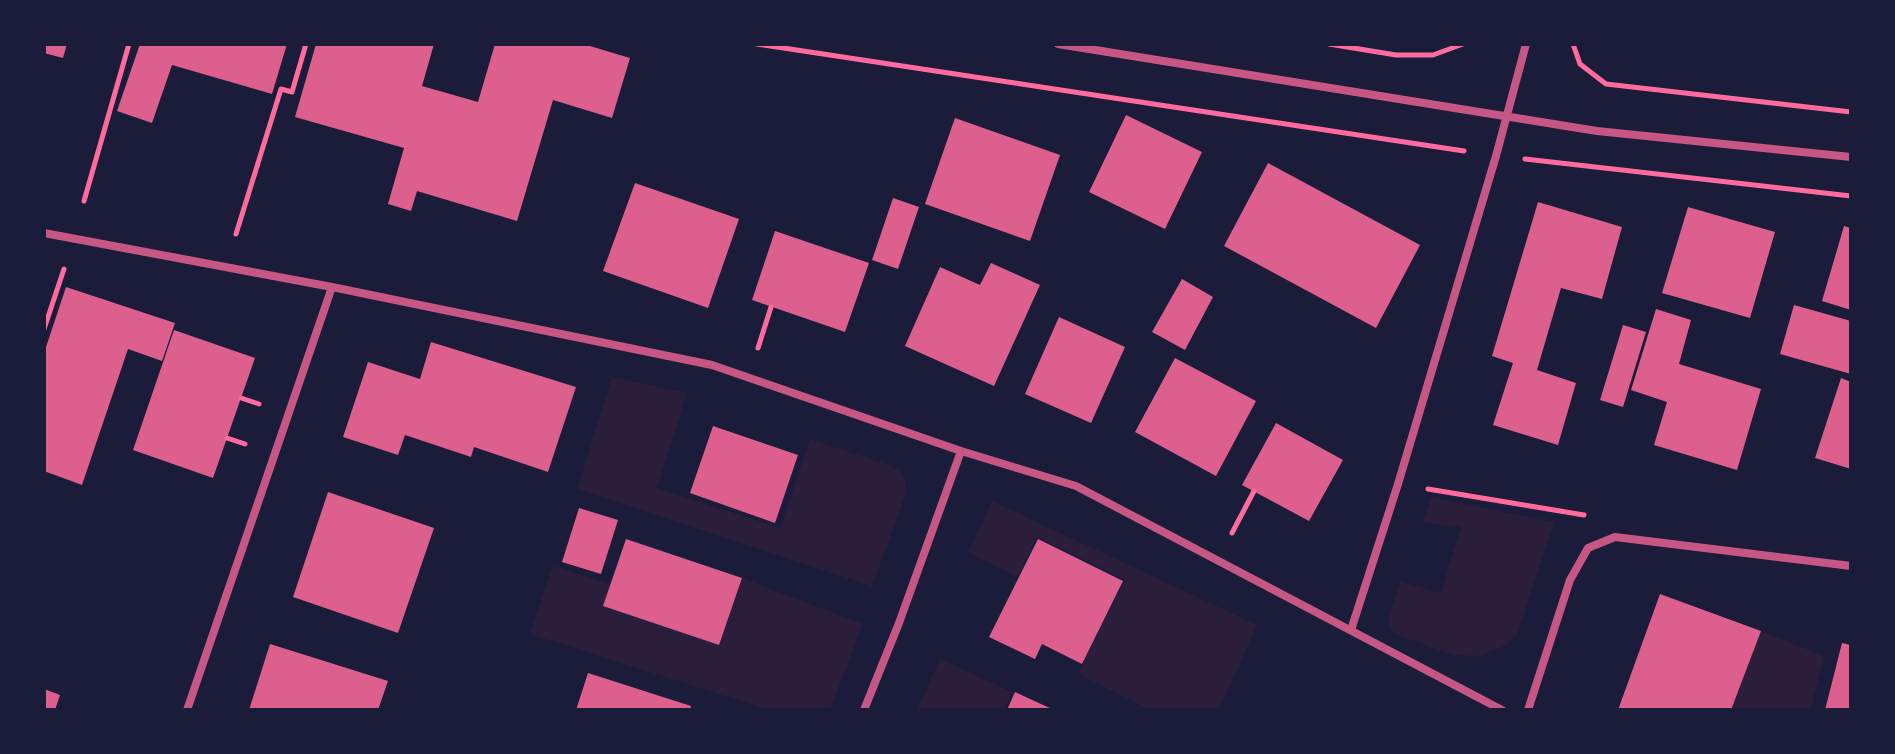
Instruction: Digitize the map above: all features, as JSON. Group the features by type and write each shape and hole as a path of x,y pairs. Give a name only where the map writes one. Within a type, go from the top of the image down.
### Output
{"street":[{"path":"1058,44 1597,131 1851,157"},
{"path":"1351,630 1508,117 1526,44"},
{"path":"44,233 332,287 712,365 961,451 1076,486 1502,710"},
{"path":"187,710 332,287"},
{"path":"864,710 961,451"},
{"path":"1528,710 1570,580 1588,548 1615,537 1851,566"}],"path":[{"path":"84,201 129,44"},
{"path":"236,234 281,89 292,92 306,44"},
{"path":"757,44 1496,156 1851,196"},
{"path":"1329,44 1396,55 1433,55 1463,44"},
{"path":"1573,44 1580,64 1606,84 1851,112"},
{"path":"44,329 68,257"},
{"path":"757,353 771,307"},
{"path":"241,398 261,405"},
{"path":"227,438 247,445"},
{"path":"1398,484 1598,517 1615,537"},
{"path":"1232,535 1254,491"}],"shaded area":[{"path":"612,377 687,393 657,488 780,528 810,439 899,471 907,491 872,586 577,489"},
{"path":"1431,497 1554,522 1518,633 1505,646 1478,656 1454,655 1394,634 1390,628 1389,618 1400,581 1441,593 1461,527 1423,523"},
{"path":"992,501 1257,625 1219,710 1151,710 1078,674 1125,580 1037,537 1017,577 968,553"},
{"path":"553,566 611,584 604,606 718,645 742,578 863,624 830,710 769,710 530,634"},
{"path":"1760,631 1825,656 1810,710 1731,710"},
{"path":"940,659 1012,692 1004,710 917,710"}],"building":[{"path":"44,44 67,44 63,58 44,53"},
{"path":"140,44 287,44 272,94 172,65 152,123 117,111"},
{"path":"316,44 434,44 422,86 478,102 495,44 583,44 630,58 612,118 553,100 517,221 417,191 411,211 388,204 404,148 295,117"},
{"path":"1126,115 1202,152 1165,229 1089,192"},
{"path":"955,118 1060,155 1030,241 925,204"},
{"path":"1268,163 1420,245 1376,328 1224,246"},
{"path":"635,183 739,219 708,308 603,271"},
{"path":"893,198 919,207 898,269 872,260"},
{"path":"1538,202 1622,227 1602,299 1561,288 1537,370 1576,383 1558,445 1493,425 1513,363 1492,356"},
{"path":"1688,207 1775,232 1750,318 1662,293"},
{"path":"1844,226 1851,228 1851,310 1822,301"},
{"path":"775,231 869,263 845,332 752,300"},
{"path":"991,263 1040,285 994,386 905,346 940,267 980,285"},
{"path":"1182,279 1213,297 1185,350 1152,332"},
{"path":"66,287 175,323 162,361 128,349 82,485 44,471 44,353"},
{"path":"1794,305 1851,321 1851,374 1780,354"},
{"path":"1656,309 1691,320 1679,364 1761,389 1737,470 1654,445 1667,402 1631,390"},
{"path":"1059,317 1125,347 1091,423 1025,394"},
{"path":"1623,325 1646,332 1623,407 1600,400"},
{"path":"174,330 255,358 213,478 133,450"},
{"path":"431,342 576,387 548,472 474,447 471,457 405,435 398,455 343,437 368,362 420,379"},
{"path":"1175,358 1256,401 1216,476 1135,432"},
{"path":"1841,378 1851,382 1851,469 1815,458"},
{"path":"1276,423 1343,460 1309,521 1242,485"},
{"path":"713,426 798,455 775,523 690,493"},
{"path":"328,492 434,528 398,633 293,597"},
{"path":"579,508 618,520 601,574 562,562"},
{"path":"626,539 742,578 719,645 603,606"},
{"path":"1038,539 1123,581 1082,664 1042,644 1035,659 989,637"},
{"path":"1660,594 1761,631 1731,710 1618,710"},
{"path":"1842,643 1851,645 1851,710 1825,710"},
{"path":"270,644 388,681 378,710 249,710"},
{"path":"588,673 691,706 690,710 576,710"},
{"path":"44,689 60,695 55,710 44,710"},
{"path":"1015,692 1054,710 1007,710"}]}
